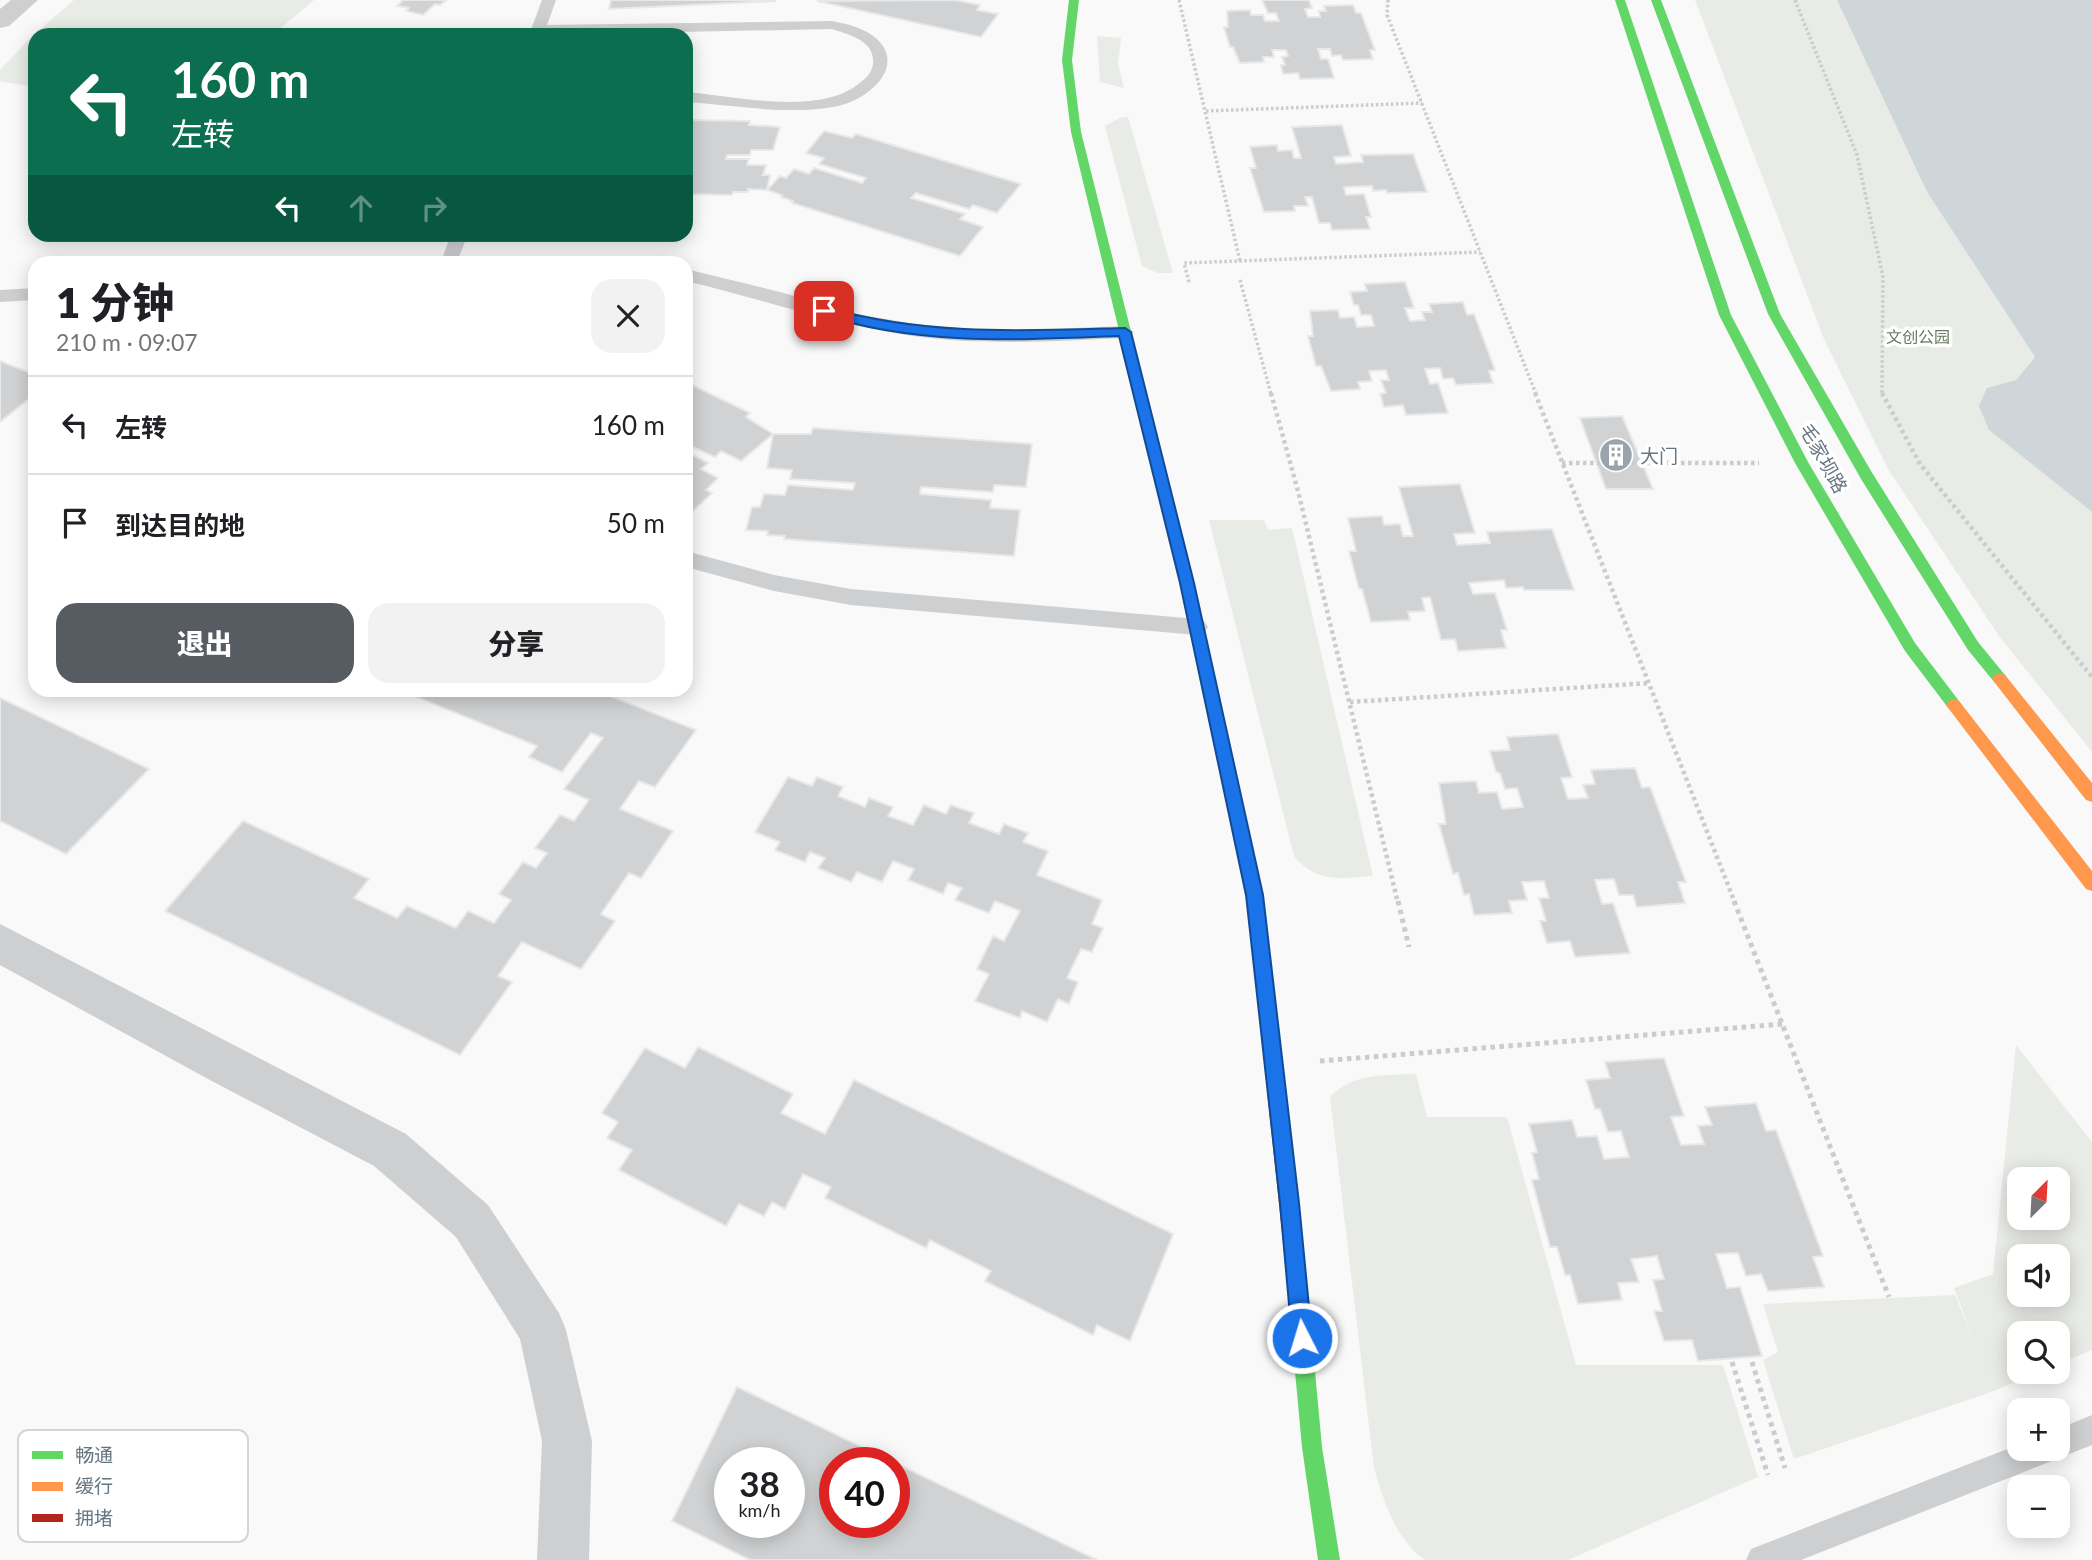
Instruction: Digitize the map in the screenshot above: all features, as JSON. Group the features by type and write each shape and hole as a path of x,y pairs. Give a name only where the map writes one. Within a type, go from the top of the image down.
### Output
{"main road":[{"path":"1074,0 1067,60 1076,132 1197,627 1254,895 1274,1065 1312,1447 1329,1560"},
{"name":"毛家坝路","path":"1620,0 1724,315 1802,463 1910,647 2092,884"},
{"name":"毛家坝路","path":"1656,0 1774,314 1866,475 1973,646 2092,795"}],"street":[{"path":"0,21 26,0"},
{"path":"0,943 223,1064 390,1150 472,1221 542,1330 567,1441 563,1560"}],"lane":[{"path":"538,28 549,0"},
{"path":"693,28 832,25 855,31 870,40 879,52 881,63 870,85 840,101 801,107 693,98"},
{"path":"693,277 784,299 845,318 914,330 995,337 1125,332"},
{"path":"0,296 28,294"},
{"path":"693,561 774,583 851,597 1197,627"},
{"path":"2070,1439 2092,1430"},
{"path":"1762,1560 2014,1461"}],"path":[{"path":"1179,0 1240,261"},
{"path":"1388,0 1387,15 1889,1297"},
{"path":"1795,0 1857,155 1883,277 1882,394 1920,464 2092,677"},
{"path":"1206,111 1422,103"},
{"path":"1189,282 1184,263 1480,252"},
{"path":"1240,280 1298,491 1409,947"},
{"path":"1562,463 1802,463"},
{"path":"1350,702 1650,683"},
{"path":"1274,1065 1783,1024"},
{"path":"1732,1362 1768,1475"},
{"path":"1752,1362 1785,1468"}],"green space":[{"path":"74,0 314,0 280,28 41,28"},
{"name":"文创公园","path":"1695,0 1837,0 1927,192 2035,357 2016,380 1987,388 1989,430 2092,512 2092,752 1999,636 1888,469 1824,339"},
{"path":"1097,36 1121,38 1118,64 1124,88 1100,82"},
{"path":"28,40 28,86 0,81 0,70"},
{"path":"1128,117 1173,273 1158,273 1142,266 1105,126"},
{"path":"1209,520 1264,520 1268,530 1292,528 1373,876 1340,878 1321,875 1303,865 1294,856"},
{"path":"2016,1045 2092,1142 2092,1350 2070,1359 2070,1321 2007,1321 2007,1384 2011,1384 1794,1459 1763,1360 1778,1352 1763,1304 1955,1295 1976,1346 1954,1288 1993,1274"},
{"path":"1416,1074 1427,1117 1507,1117 1576,1365 1723,1365 1758,1477 1568,1560 1425,1560 1406,1541 1392,1518 1374,1468 1330,1097 1348,1083 1359,1079"}],"shaded area":[{"path":"1837,0 2092,0 2092,512 1989,430 1979,406 1987,388 2016,380 2035,357 1927,192"}],"building":[{"path":"403,0 446,0 440,5 435,4 423,15 397,6"},
{"path":"611,0 775,0 775,1 609,9"},
{"path":"954,0 980,5 977,10 998,14 981,37 817,1"},
{"path":"1262,0 1309,0 1312,8 1305,9 1308,17 1320,17 1319,11 1326,11 1324,6 1353,5 1356,13 1361,13 1375,50 1370,50 1373,59 1343,60 1341,55 1332,56 1330,49 1318,49 1321,59 1328,59 1334,78 1300,79 1298,73 1283,74 1281,65 1285,65 1282,57 1288,56 1286,50 1272,50 1274,57 1263,57 1264,62 1240,63 1233,47 1230,47 1224,27 1228,27 1227,11 1250,10 1251,15 1263,15 1265,21 1279,21 1276,13 1268,13"},
{"path":"693,120 750,121 749,125 780,127 773,150 751,150 750,155 727,155 726,159 749,159 747,165 766,165 763,175 770,175 767,190 748,189 748,192 733,192 732,195 693,194"},
{"path":"1342,125 1351,156 1334,157 1336,164 1363,162 1361,155 1413,154 1427,192 1387,193 1386,190 1373,191 1372,186 1344,187 1346,195 1364,194 1371,217 1366,217 1370,229 1332,230 1330,223 1319,223 1312,197 1305,197 1308,206 1294,206 1295,211 1264,212 1250,168 1256,168 1250,147 1277,145 1278,151 1292,150 1294,158 1301,158 1292,127"},
{"path":"824,131 852,138 856,134 1021,184 997,213 973,205 969,209 916,193 911,198 965,214 960,219 983,227 960,256 792,203 793,201 781,197 782,195 767,190 780,176 786,178 794,169 809,174 814,168 862,183 866,178 819,164 824,158 806,153"},
{"path":"1405,282 1414,308 1405,308 1410,321 1425,320 1422,312 1432,312 1429,304 1463,302 1467,315 1474,314 1495,370 1489,371 1493,383 1456,385 1453,378 1443,379 1440,368 1425,369 1430,384 1438,383 1448,413 1406,415 1403,405 1384,407 1380,394 1386,393 1381,380 1389,380 1386,370 1369,371 1372,381 1358,382 1360,389 1331,391 1321,366 1316,366 1308,336 1313,336 1310,311 1338,310 1340,318 1354,317 1357,327 1374,326 1371,315 1361,315 1350,292 1367,291 1365,284"},
{"path":"0,361 28,372 28,400 0,422"},
{"path":"693,385 750,413 746,417 773,434 741,461 721,451 715,457 693,447"},
{"name":"大门","path":"1622,416 1653,489 1606,489 1580,418"},
{"path":"813,428 1032,444 1026,487 994,485 993,492 921,487 920,494 991,500 990,508 1020,510 1014,556 784,539 785,536 767,535 768,531 746,530 752,507 760,507 764,494 785,495 788,485 853,490 855,483 790,479 792,470 767,468 773,434 811,434"},
{"path":"693,455 708,463 701,469 718,478 706,490 712,493 693,511"},
{"path":"1460,484 1475,533 1454,534 1457,545 1490,543 1487,532 1552,529 1574,590 1506,588 1504,580 1469,583 1473,594 1495,593 1507,630 1501,630 1506,648 1458,651 1455,639 1441,640 1430,597 1422,598 1425,611 1408,612 1410,620 1371,622 1362,589 1359,589 1349,551 1356,551 1348,518 1382,516 1384,525 1400,524 1403,536 1413,536 1399,487"},
{"path":"417,697 613,697 696,730 655,787 639,781 620,809 673,831 641,878 629,873 601,914 615,921 581,969 522,942 498,976 512,982 460,1055 165,911 243,821 369,879 354,898 397,918 407,906 456,928 468,911 494,923 511,900 499,894 523,862 536,868 547,853 535,848 560,815 574,821 589,800 564,789 603,738 591,733 562,772 529,757 537,746"},
{"path":"0,698 149,769 66,854 0,821"},
{"path":"1558,734 1572,777 1561,778 1568,799 1588,798 1583,785 1595,784 1591,770 1635,768 1642,788 1650,787 1686,882 1678,882 1685,903 1637,907 1633,895 1619,895 1614,879 1595,880 1602,904 1613,903 1630,953 1575,957 1570,941 1547,943 1540,921 1546,921 1539,898 1549,898 1544,881 1522,882 1527,900 1509,901 1512,913 1474,915 1469,894 1464,895 1458,873 1453,874 1439,824 1446,824 1439,783 1476,781 1479,793 1497,792 1502,809 1523,807 1517,788 1505,789 1500,773 1496,772 1490,751 1510,750 1507,737"},
{"path":"788,777 812,786 817,777 843,787 838,796 865,807 869,798 893,807 888,816 913,825 924,805 946,814 951,805 974,813 969,823 999,834 1004,824 1028,833 1023,842 1048,851 1037,875 1102,900 1092,924 1103,928 1092,952 1081,949 1067,978 1078,982 1069,1004 1058,999 1047,1022 1022,1011 1020,1018 975,1001 989,974 977,969 993,936 1004,941 1020,911 995,901 989,913 955,900 962,888 948,883 943,894 908,880 914,869 893,861 882,882 857,872 851,882 818,868 825,858 810,852 805,862 775,850 780,842 755,832"},
{"path":"698,1047 793,1094 781,1113 825,1134 854,1080 1173,1234 1130,1341 1097,1325 1093,1335 985,1281 991,1271 930,1240 926,1248 825,1198 831,1187 803,1174 785,1209 772,1202 764,1216 739,1204 726,1226 619,1170 632,1150 607,1138 618,1122 602,1113 645,1048 685,1068"},
{"path":"1664,1058 1684,1116 1671,1117 1681,1145 1704,1144 1698,1126 1712,1125 1705,1107 1756,1103 1766,1131 1776,1130 1823,1256 1813,1257 1824,1287 1768,1291 1761,1274 1746,1276 1738,1253 1716,1254 1727,1288 1740,1287 1762,1356 1698,1361 1692,1340 1664,1341 1654,1311 1662,1311 1653,1280 1664,1279 1657,1256 1631,1259 1639,1282 1618,1283 1622,1300 1578,1304 1570,1275 1565,1275 1557,1247 1550,1247 1532,1180 1539,1179 1532,1153 1537,1152 1529,1124 1572,1120 1577,1137 1597,1136 1604,1159 1629,1157 1621,1131 1608,1132 1600,1109 1595,1109 1586,1080 1610,1078 1605,1062"},
{"path":"737,1387 862,1447 819,1447 819,1538 910,1538 910,1470 1097,1560 750,1560 672,1521"}],"traffic: fast":[{"path":"1074,0 1067,60 1076,132 1187,583 1254,895 1258,928"},
{"path":"1620,0 1725,315 1802,463 1910,647 1954,705"},
{"path":"1656,0 1774,314 1866,475 1973,646 2000,679"},
{"path":"1294,1252 1312,1447 1329,1560"}],"traffic: slow":[{"path":"2000,679 2092,795"},
{"path":"1954,705 2092,884"}],"traffic: jam":[{"path":"1258,928 1294,1252"}],"place":[{"name":"大门","path":"1616,455"}],"route":[{"path":"824,311 845,318 914,330 995,337 1125,332 1187,583 1254,895 1290,1203 1302,1338"}]}
